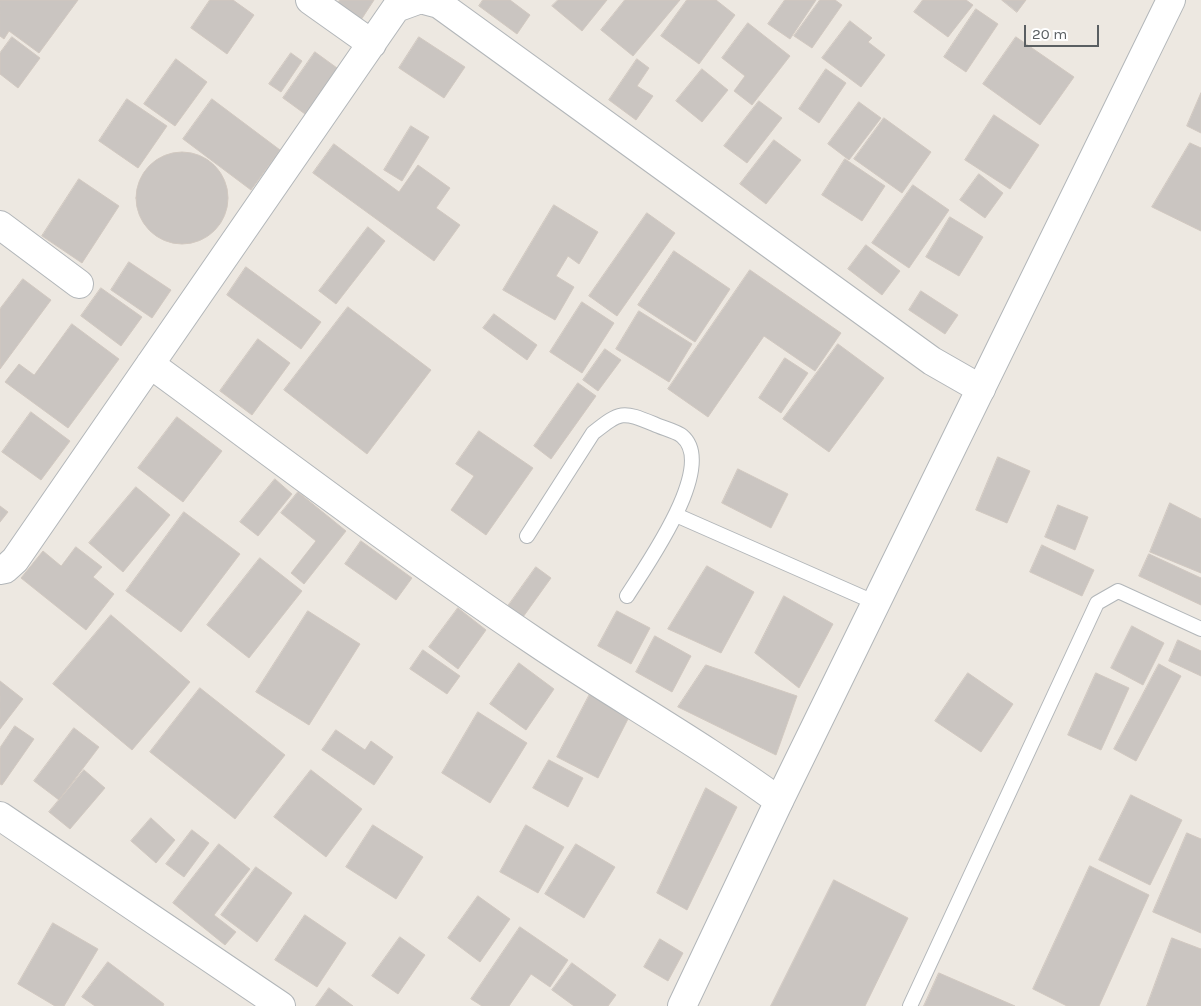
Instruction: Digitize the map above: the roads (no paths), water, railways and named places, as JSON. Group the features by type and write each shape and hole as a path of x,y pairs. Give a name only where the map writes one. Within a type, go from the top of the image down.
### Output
{"street":[{"path":"310,0 372,44"},
{"path":"0,570 5,569 15,560 396,8 418,0"},
{"path":"424,0 439,4 932,361 981,389"},
{"path":"682,1006 779,800 1171,0"},
{"path":"0,225 78,284"},
{"path":"150,364 463,593 568,664 735,769 779,800"},
{"path":"0,816 281,1006"}],"lane":[{"path":"527,536 593,433 618,415 631,415 682,436 692,454 689,482 676,515 627,596"},
{"path":"676,515 876,603"},
{"path":"910,1006 1097,603 1118,591 1201,629"}]}
